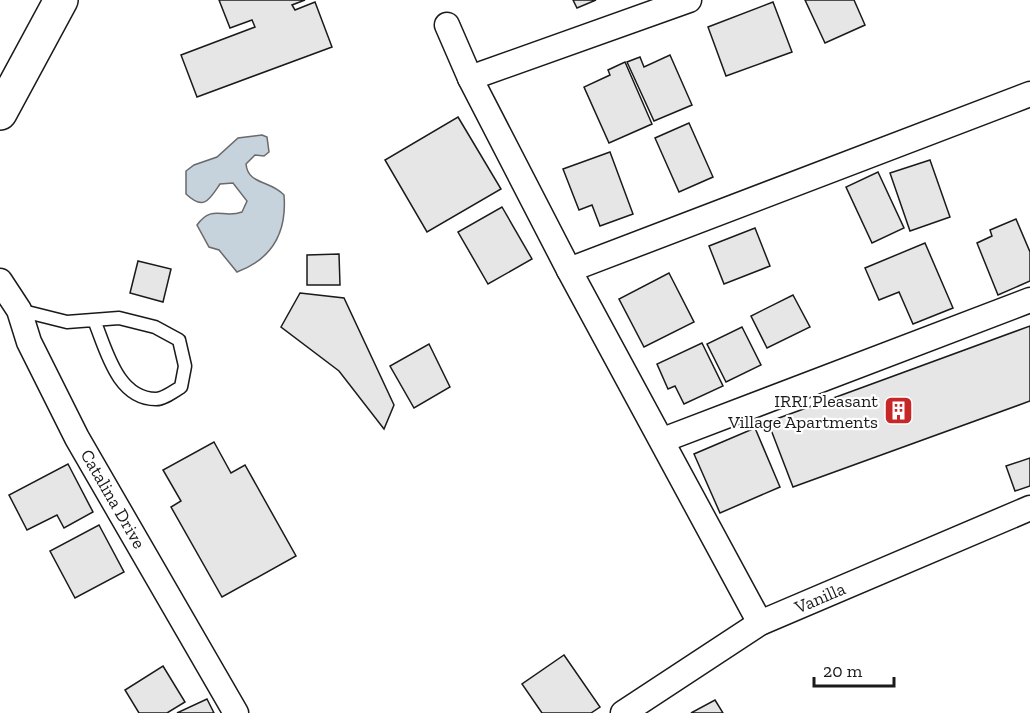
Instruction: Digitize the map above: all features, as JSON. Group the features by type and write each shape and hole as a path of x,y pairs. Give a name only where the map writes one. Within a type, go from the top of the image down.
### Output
{"street":[{"path":"0,113 61,0"},
{"path":"470,78 689,0"},
{"path":"447,25 470,78 569,270 663,440 760,624"},
{"path":"569,270 1030,93"},
{"name":"Catalina Drive","path":"0,280 19,310 29,342 77,438 236,713"},
{"path":"663,440 1030,300"},
{"name":"Vanilla","path":"623,713 760,624 1030,508"}],"lane":[{"path":"19,310 67,322 119,318 155,327 179,340 185,366 181,387 158,399 136,396 115,372 94,320"}],"shaded area":[{"path":"262,135 267,137 269,152 264,156 255,155 246,164 251,176 284,195 283,221 280,232 268,252 260,260 237,272 219,250 209,247 197,225 208,215 242,212 247,201 233,183 220,184 209,199 202,203 197,202 186,194 186,171 194,165 217,157 238,138"}],"building":[{"path":"219,0 305,0 292,5 295,10 315,2 332,47 197,97 181,55 255,27 252,20 230,28"},
{"path":"573,0 596,0 577,8"},
{"path":"805,0 854,0 865,25 825,43"},
{"path":"773,2 792,52 726,76 708,27"},
{"path":"670,55 692,105 654,121 627,62 640,57 644,67"},
{"path":"625,62 652,124 609,143 584,87 610,75 608,70"},
{"path":"458,117 501,189 427,232 385,160"},
{"path":"689,123 713,177 679,192 655,138"},
{"path":"610,152 633,214 600,226 592,205 579,210 563,169"},
{"path":"930,160 950,217 910,231 890,173"},
{"path":"878,172 904,228 872,243 846,187"},
{"path":"502,207 532,259 488,284 458,232"},
{"path":"1016,219 1030,252 1030,281 998,295 977,243 992,236 990,230"},
{"path":"755,228 770,266 724,284 709,246"},
{"path":"925,243 953,308 913,324 899,292 879,300 865,268"},
{"path":"339,254 340,285 307,285 307,255"},
{"path":"138,261 171,269 163,302 130,293"},
{"path":"669,273 694,322 644,347 619,299"},
{"path":"300,293 344,298 394,405 384,429 339,371 281,327"},
{"path":"793,295 810,327 767,348 751,316"},
{"name":"IRRI Pleasant Village Apartments","path":"1030,326 1030,401 793,487 768,422"},
{"path":"742,327 761,365 726,382 707,344"},
{"path":"702,343 723,386 684,404 675,386 668,389 657,364"},
{"path":"429,344 450,387 414,408 390,366"},
{"path":"755,428 780,487 720,513 694,454"},
{"path":"214,442 231,473 245,465 296,556 222,597 171,507 181,501 163,470"},
{"path":"1030,458 1030,486 1015,491 1006,466"},
{"path":"68,464 93,512 64,528 57,515 27,530 9,495"},
{"path":"99,525 124,572 75,598 50,551"},
{"path":"564,655 600,707 591,713 542,713 522,684"},
{"path":"163,666 185,702 167,713 139,713 125,690"},
{"path":"207,699 214,713 177,713"},
{"path":"715,700 723,713 691,713"}],"place":[{"name":"IRRI Pleasant Village Apartments","path":"899,411"}]}
